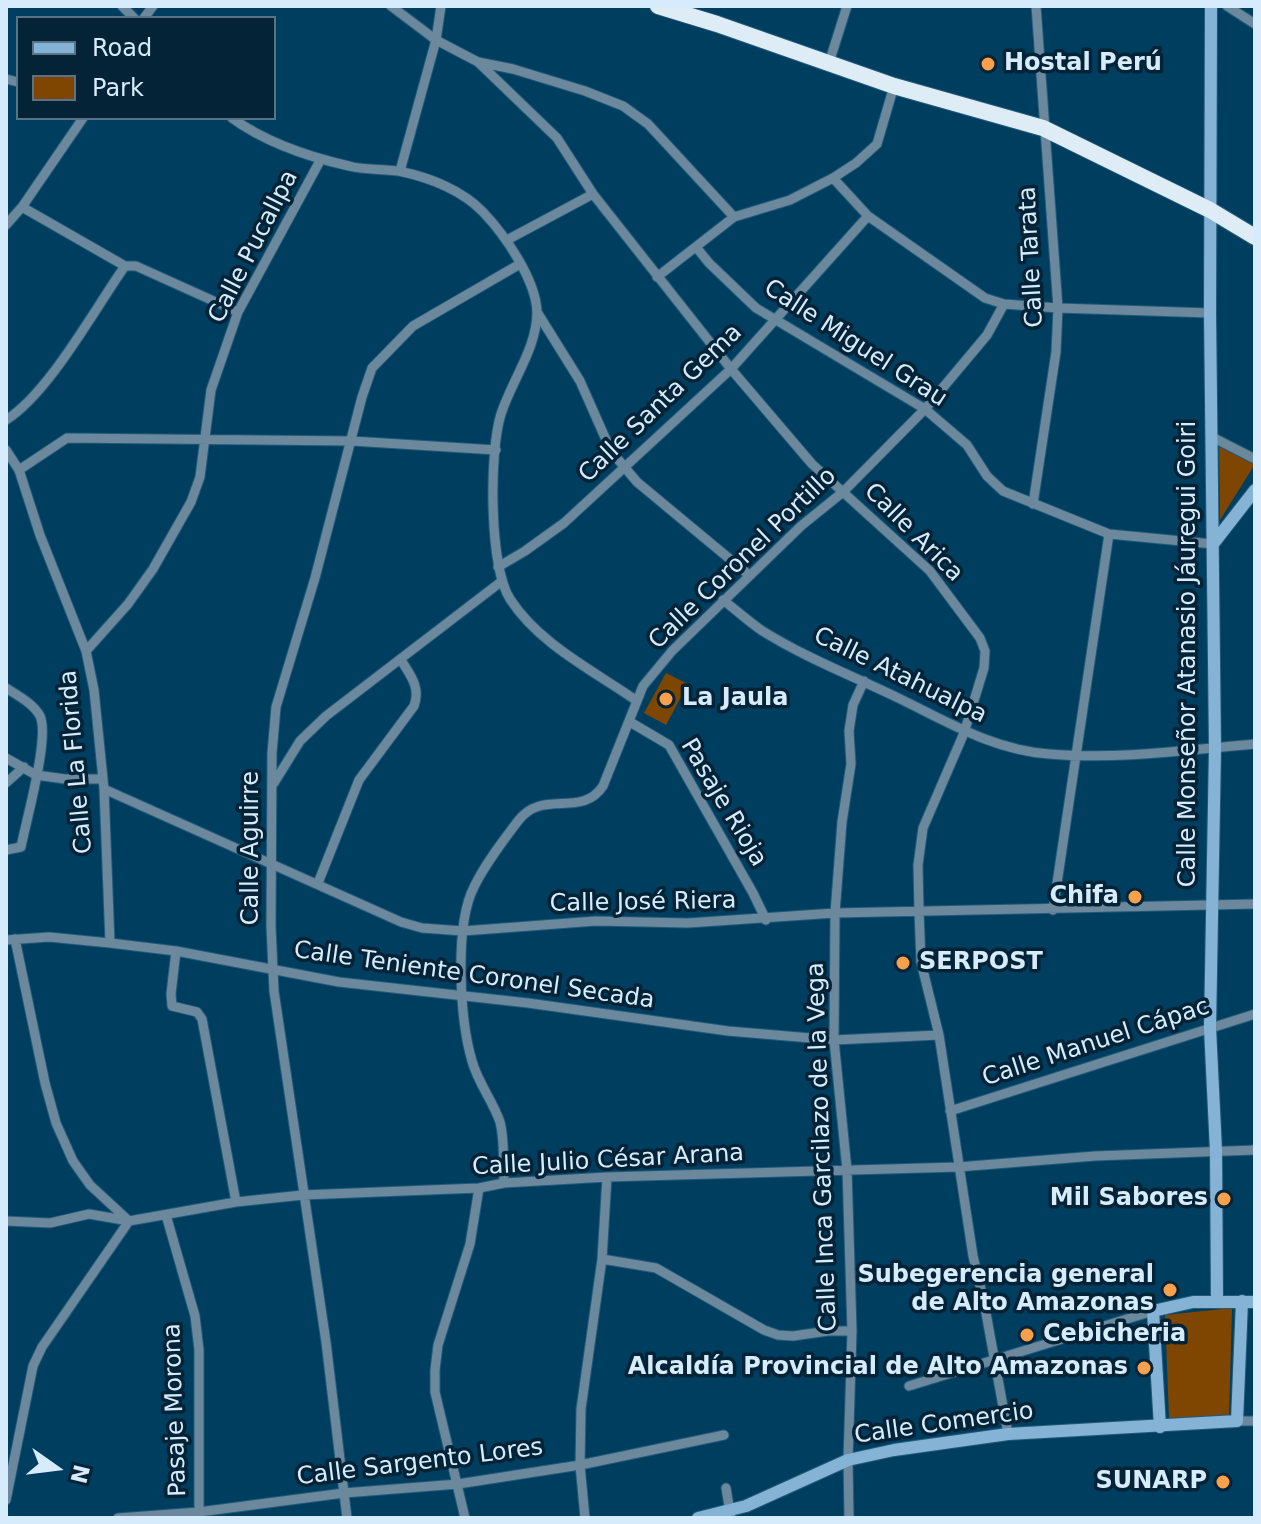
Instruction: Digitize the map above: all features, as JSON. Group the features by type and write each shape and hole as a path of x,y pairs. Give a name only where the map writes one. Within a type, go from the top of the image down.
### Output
{"highway":[{"path":"658,6 894,86 1043,128 1210,210 1255,237"}],"street":[{"name":"Calle Arica","path":"391,6 436,40 478,62 557,138 593,194 731,369 812,464 930,571 980,638 985,651 984,668 964,733 923,828 918,865 919,911 921,962 939,1035 958,1167 1008,1434"},
{"path":"400,171 436,40 441,6"},
{"path":"829,63 847,6"},
{"name":"Calle Tarata","path":"1033,504 1056,352 1058,308 1036,6"},
{"name":"Calle Monseñor Atanasio Jáuregui Goiri","path":"1211,6 1210,313 1215,748 1210,1028 1216,1151 1217,1301"},
{"path":"1227,6 1255,24"},
{"path":"478,62 585,91 623,106 648,124 734,217"},
{"path":"657,277 734,217 790,200 856,163 877,144 894,86"},
{"path":"6,225 22,207 82,120"},
{"path":"235,120 248,129 321,159 377,171 400,171 468,197 507,240 533,291 537,312 580,381 611,451 637,482 749,575"},
{"name":"Calle Pucallpa","path":"86,651 128,604 153,569 191,502 200,477 211,390 238,312 321,159"},
{"path":"833,178 868,216 968,288 1004,304 1210,313"},
{"path":"507,240 593,194"},
{"path":"22,207 125,266 136,266 238,312"},
{"name":"Calle Santa Gema","path":"498,567 564,523 731,369 868,216"},
{"name":"Calle Miguel Grau","path":"696,247 756,308 925,409 967,445 987,476 1003,491 1109,534 1213,544"},
{"name":"Calle Aguirre","path":"347,1518 326,1342 273,968 272,753 276,707 372,368 413,326 520,264"},
{"path":"6,420 23,410 48,378 125,266"},
{"name":"Calle Coronel Portillo","path":"504,1183 500,1122 473,1066 465,1038 463,931 474,886 528,811 544,803 572,804 596,796 643,686 672,651 801,526 843,492 925,409 987,335 1004,304"},
{"path":"537,312 527,355 500,418 494,533 498,567 514,604 540,631 637,701"},
{"path":"1212,437 1255,459"},
{"path":"19,470 67,438 352,441 496,450"},
{"name":"Calle La Florida","path":"6,450 19,470 40,535 86,651 94,690 103,784 110,943"},
{"path":"1213,544 1255,490"},
{"path":"1053,910 1109,534"},
{"path":"272,786 300,741 326,716 502,581"},
{"name":"Calle Atahualpa","path":"723,600 761,630 941,718 964,733 1008,747 1048,754 1135,754 1255,744"},
{"path":"318,883 359,780 414,706 418,696 417,687 401,660"},
{"name":"Calle Inca Garcilazo de la Vega","path":"849,1518 852,1331 847,1170 834,1040 835,913 842,822 851,764 849,731 853,705 864,681"},
{"path":"6,688 40,715 43,729 21,847 6,850"},
{"name":"Pasaje Rioja","path":"630,722 669,745 766,920"},
{"path":"6,758 36,775 103,784"},
{"path":"6,783 24,767"},
{"name":"Calle José Riera","path":"103,784 273,865 401,922 422,928 463,931 596,921 688,923 835,913 1255,904"},
{"name":"Calle Teniente Coronel Secada","path":"10,940 49,937 176,951 339,982 728,1031 834,1040 939,1035"},
{"path":"6,1500 33,1366 42,1347 129,1221 90,1185 73,1161 56,1123 10,940"},
{"path":"176,951 172,1006 197,1012 202,1019 236,1202"},
{"name":"Calle Manuel Cápac","path":"950,1111 1255,1014"},
{"name":"Calle Julio César Arana","path":"6,1221 50,1223 89,1214 129,1221 236,1202 303,1195 479,1188 504,1183 607,1177 958,1167 1255,1150"},
{"path":"585,1518 580,1465 581,1409 602,1259 607,1177"},
{"path":"465,1518 435,1392 435,1370 438,1345 470,1244 479,1188"},
{"name":"Pasaje Morona","path":"166,1215 195,1316 199,1350 199,1512"},
{"path":"602,1259 656,1268 778,1335 852,1331"},
{"path":"909,1386 1153,1311 1193,1302 1248,1301 1237,1421 1255,1421"},
{"path":"1153,1311 1160,1427"},
{"name":"Calle Comercio","path":"698,1518 730,1515 848,1460 894,1450 1008,1434 1237,1421"},
{"name":"Calle Sargento Lores","path":"118,1518 458,1484 580,1465 724,1435"},
{"path":"726,1488 730,1515"}],"green space":[{"path":"1219,445 1255,464 1220,520"},
{"name":"La Jaula","path":"666,673 688,684 666,725 644,713"},
{"path":"1232,1308 1229,1416 1169,1418 1165,1315"}],"place":[{"name":"Hostal Perú","path":"988,64"},
{"name":"La Jaula","path":"666,699"},
{"name":"Chifa","path":"1135,897"},
{"name":"SERPOST","path":"903,963"},
{"name":"Mil Sabores","path":"1224,1199"},
{"name":"Subegerencia general de Alto Amazonas","path":"1170,1290"},
{"name":"Cebicheria","path":"1027,1335"},
{"name":"Alcaldía Provincial de Alto Amazonas","path":"1144,1368"},
{"name":"SUNARP","path":"1223,1482"}]}
